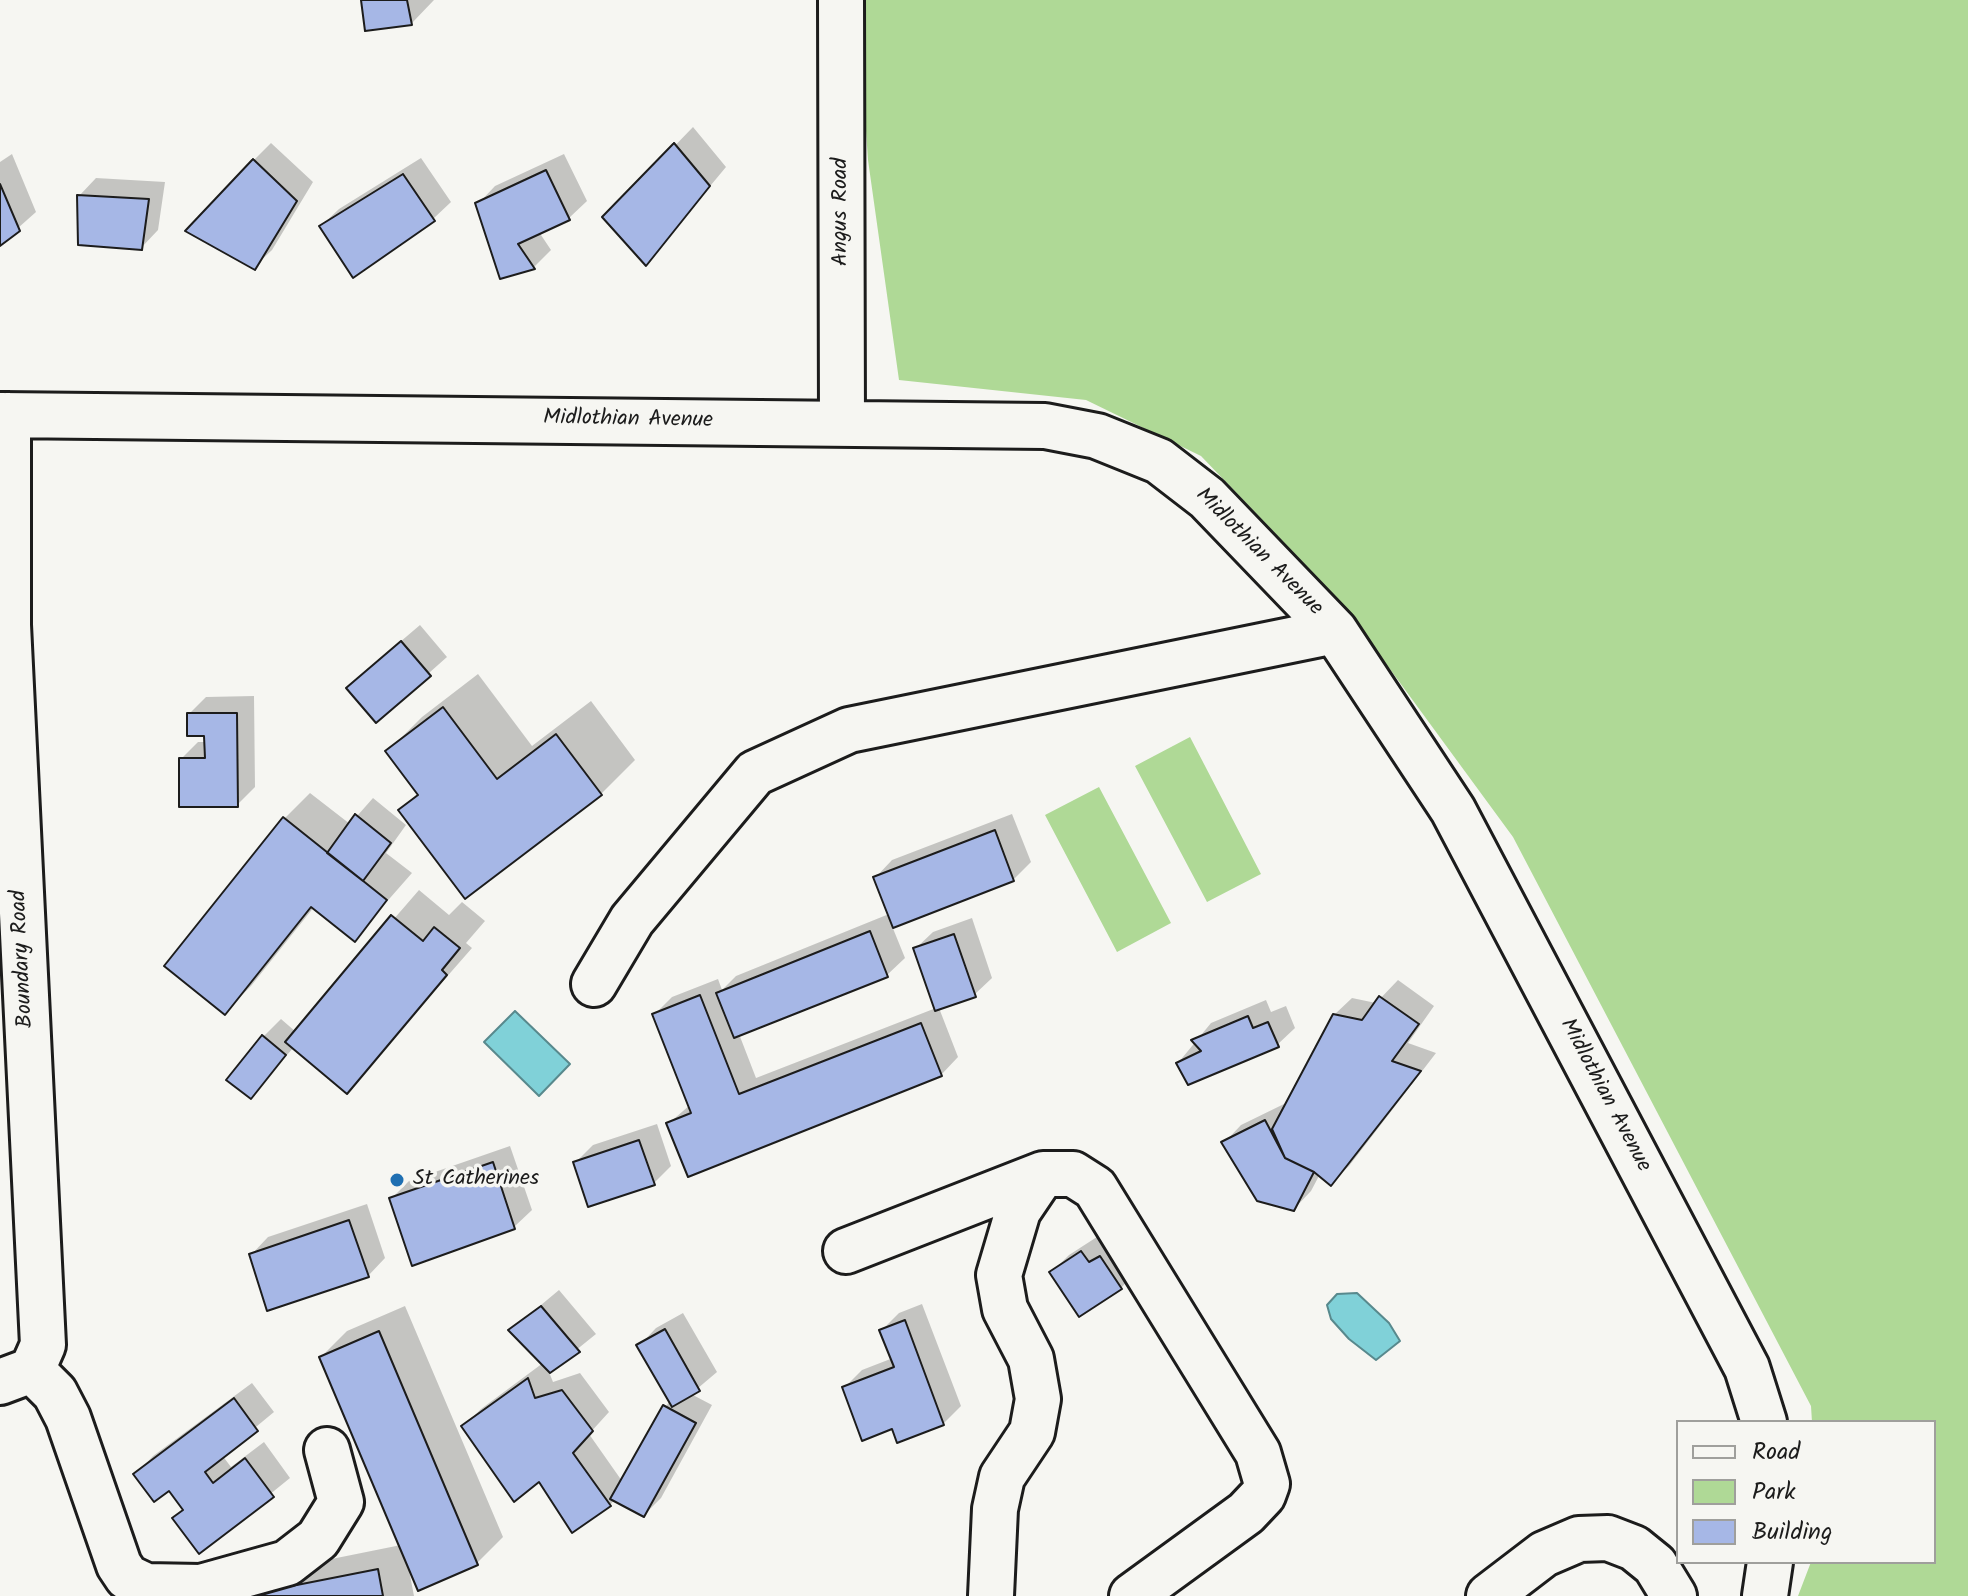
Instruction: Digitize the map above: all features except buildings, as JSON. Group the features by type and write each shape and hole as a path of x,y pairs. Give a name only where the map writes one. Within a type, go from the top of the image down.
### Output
{"street":[{"name":"Angus Road","path":"841,0 842,423"},
{"name":"Midlothian Avenue","path":"4,415 1045,426 1097,436 1159,461 1207,498 1335,631 1453,810 1747,1368 1763,1420"},
{"name":"Boundary Road","path":"4,415 8,625 43,1345 16,1376"},
{"path":"594,984 632,920 755,773 849,730 1335,631"},
{"path":"991,1596 995,1509 1002,1477 1032,1432 1038,1399 1031,1359 1005,1309 999,1275 1005,1243 1018,1211 1043,1174"},
{"path":"846,1251 1043,1174 1073,1174 1095,1188 1258,1453 1267,1484 1263,1495 1246,1513 1132,1596"},
{"path":"16,1376 55,1393 68,1418 119,1565 127,1577 146,1586 201,1587 272,1568 297,1555 318,1539 341,1502 327,1450"},
{"path":"1489,1596 1544,1554 1579,1539 1608,1538 1634,1548 1655,1565 1674,1596"},
{"path":"1765,1596 1770,1564"}],"green space":[{"path":"857,0 1968,0 1968,1596 1798,1596 1810,1564 1936,1564 1936,1420 1812,1420 1811,1406 1513,837 1340,601 1201,456 1086,400 899,380 868,160"},
{"path":"1190,737 1261,874 1207,902 1135,766"},
{"path":"1099,787 1171,923 1117,952 1045,815"}],"water":[{"path":"515,1011 570,1064 539,1096 484,1042"},
{"path":"1357,1293 1389,1323 1400,1341 1376,1360 1349,1339 1331,1319 1327,1305 1337,1294"}],"place":[{"name":"St Catherines","path":"397,1180"}]}
